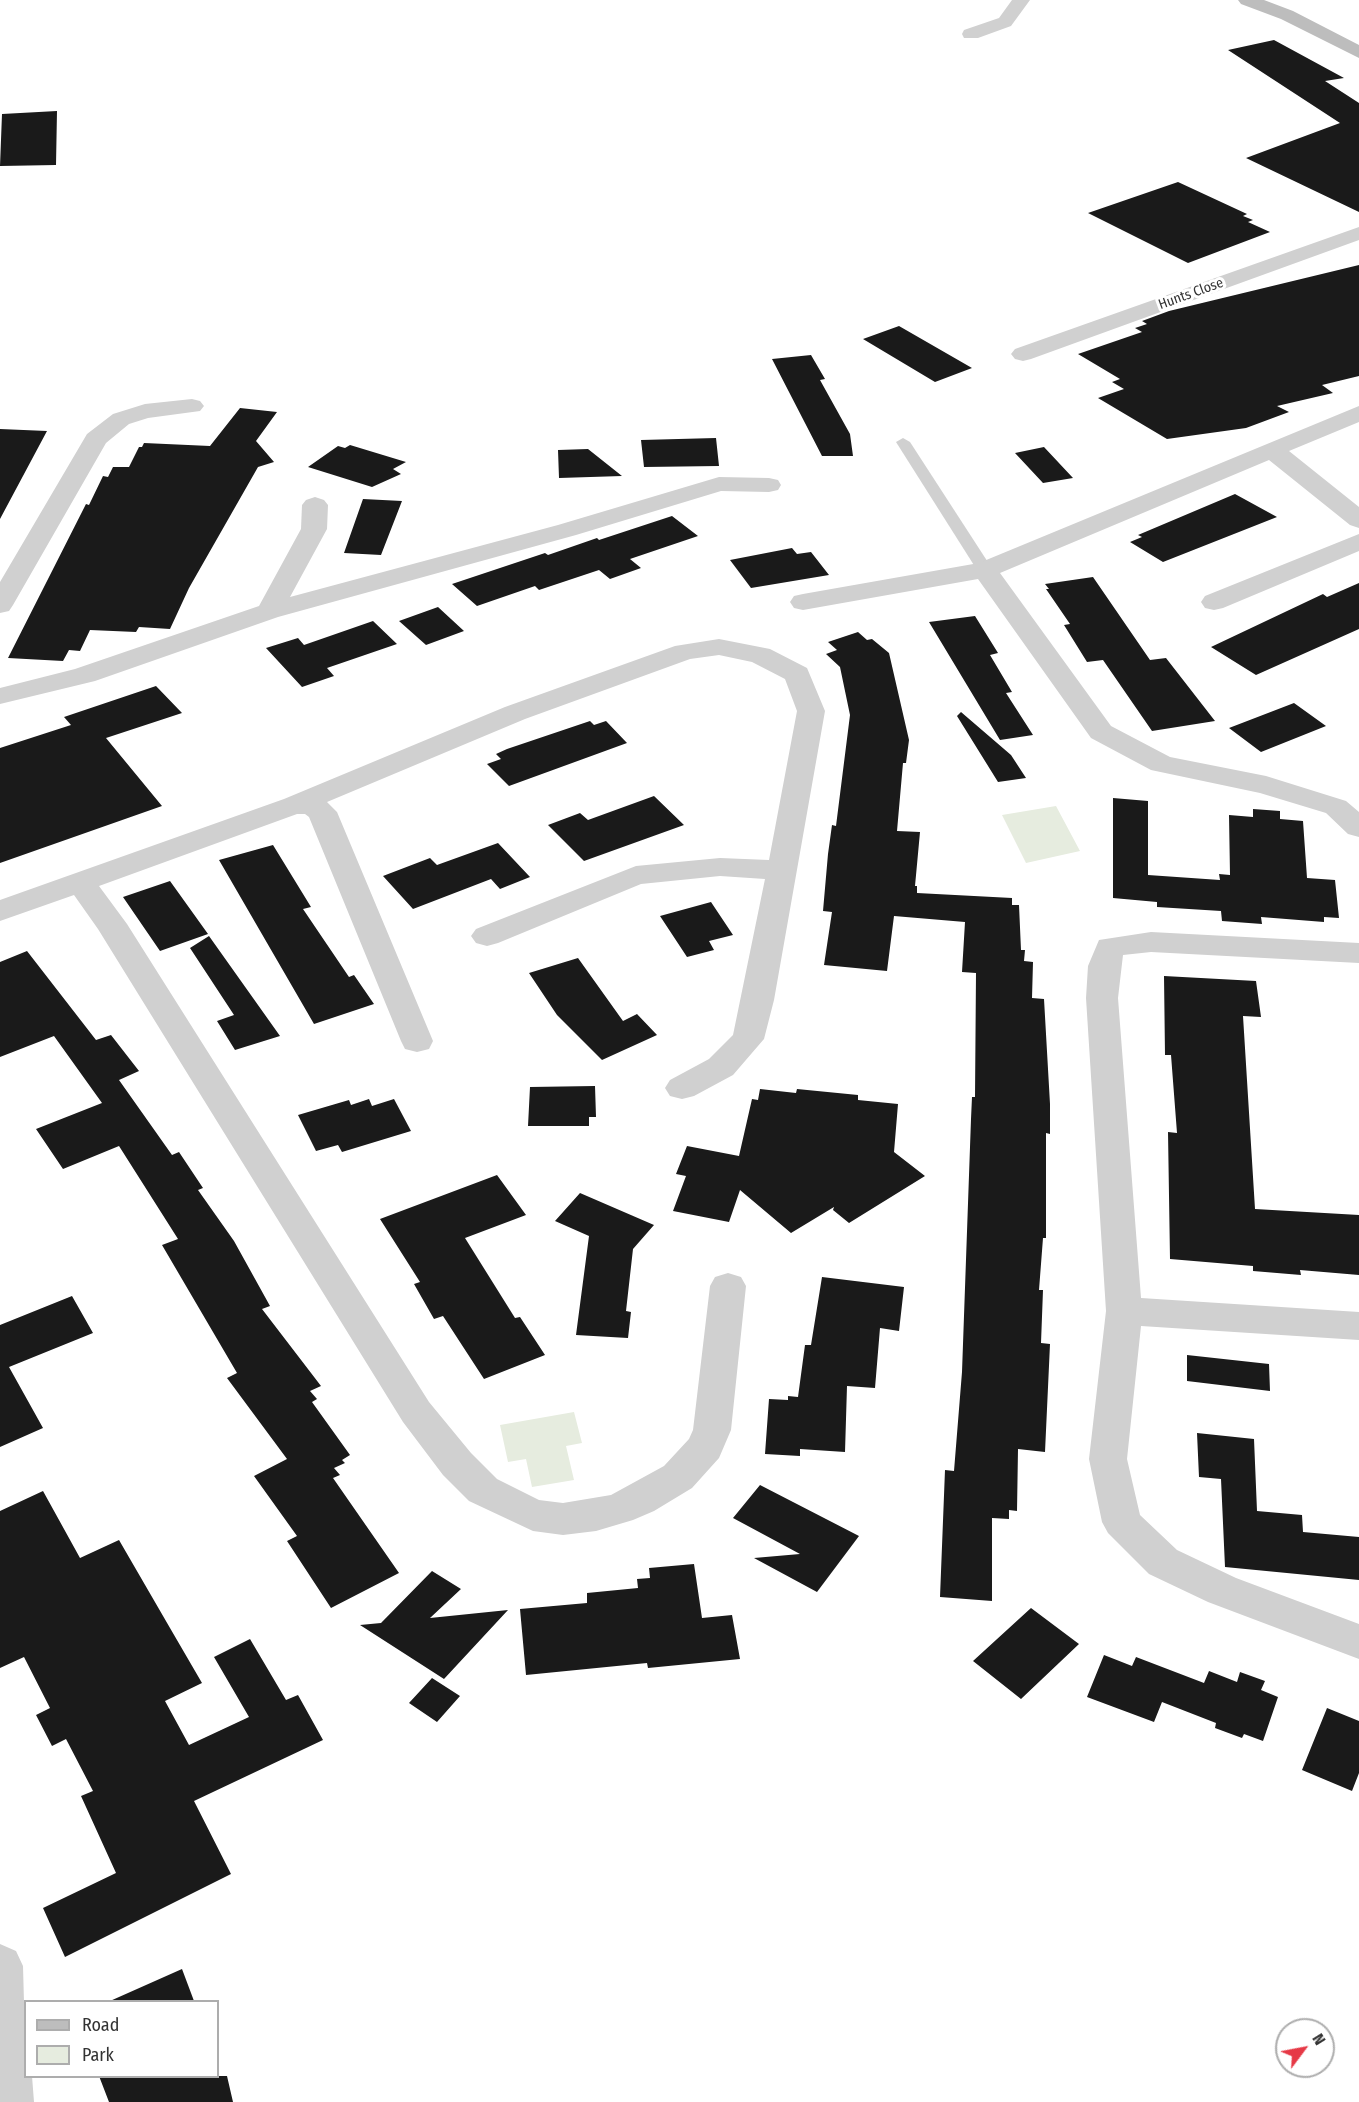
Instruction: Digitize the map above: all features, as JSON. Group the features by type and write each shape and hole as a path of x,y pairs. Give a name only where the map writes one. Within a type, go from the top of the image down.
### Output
{"street":[{"path":"971,34 1005,22 1021,0"},
{"path":"1248,0 1287,15 1359,52"},
{"name":"Hunts Close","path":"1023,354 1359,233"},
{"path":"0,605 96,439 121,419 145,411 192,406"},
{"path":"803,602 985,570 1359,413"},
{"path":"1273,451 1359,520"},
{"path":"0,696 85,675 269,611 567,530 718,484 769,485"},
{"path":"269,611 314,528 315,506"},
{"path":"1214,602 1359,542"},
{"path":"985,570 1101,732 1161,764 1266,785 1336,807 1359,828"},
{"path":"0,911 294,805 515,713 652,662 684,652 719,647 760,655 796,674 811,711 758,1000 748,1039 721,1067 682,1088"},
{"path":"294,805 311,805 321,812 417,1041"},
{"path":"487,936 636,875 720,867 781,870"},
{"path":"79,881 111,924 416,1412 458,1464 483,1490 533,1515 563,1519 596,1515 619,1509 640,1500 678,1477 705,1447 712,1430 728,1286"},
{"path":"1359,953 1151,942 1110,947 1104,966 1102,998 1124,1311 1108,1459 1122,1522 1163,1562 1222,1590 1359,1642"},
{"path":"1124,1311 1359,1326"},
{"path":"0,1966 3,2058 10,2102"}],"lane":[{"path":"903,442 985,570"}],"green space":[{"path":"1056,806 1080,851 1026,863 1002,815"},
{"path":"574,1412 582,1443 566,1446 574,1480 532,1487 526,1459 508,1462 500,1425"}],"building":[{"path":"1274,40 1344,78 1325,81 1359,103 1359,212 1246,158 1340,123 1228,50"},
{"path":"57,111 56,165 0,166 2,114"},
{"path":"1178,182 1247,214 1243,216 1253,220 1248,222 1270,232 1188,263 1088,213"},
{"path":"1359,265 1359,376 1322,385 1333,393 1277,406 1289,412 1246,428 1167,439 1098,398 1124,389 1112,382 1120,379 1078,354 1142,332 1135,328 1147,324 1142,321 1169,311"},
{"path":"899,326 972,368 935,382 863,339"},
{"path":"811,355 825,379 820,380 850,434 853,456 822,456 772,359"},
{"path":"240,408 277,412 256,441 274,462 258,467 189,588 170,629 139,627 136,632 90,630 80,651 69,650 63,661 8,658 86,504 89,505 103,476 108,477 113,467 129,467 139,447 142,447 144,443 210,446"},
{"path":"0,429 47,431 0,519"},
{"path":"716,438 719,466 644,467 641,440"},
{"path":"350,445 406,462 393,469 401,474 372,487 308,467 338,446 345,448"},
{"path":"1044,447 1073,478 1043,483 1015,453"},
{"path":"588,449 622,476 559,478 558,450"},
{"path":"1235,494 1277,517 1163,562 1130,542 1142,537 1138,535"},
{"path":"363,499 402,501 381,555 344,553"},
{"path":"672,516 698,536 630,559 641,568 610,579 599,570 539,590 535,586 477,606 452,584 545,553 548,555"},
{"path":"792,548 797,554 811,552 829,575 751,588 730,560"},
{"path":"1093,577 1150,660 1166,658 1215,721 1152,731 1103,660 1087,662 1064,625 1070,624 1046,589 1049,589 1045,584"},
{"path":"1359,583 1359,629 1256,675 1211,647 1323,594 1327,597"},
{"path":"438,607 464,631 426,645 399,621"},
{"path":"975,616 998,653 990,655 1012,692 1006,693 1033,735 1000,740 929,622"},
{"path":"373,621 397,644 327,668 334,676 302,687 266,648 298,638 304,645"},
{"path":"858,632 867,640 872,639 889,653 909,740 906,763 903,763 897,831 920,832 915,886 917,886 917,893 1012,898 1012,905 1019,905 1021,950 1025,950 1024,961 1033,962 1032,998 1044,999 1050,1104 1050,1134 1046,1133 1046,1238 1043,1238 1039,1290 1043,1290 1041,1343 1050,1344 1045,1452 1018,1449 1017,1511 1009,1510 1009,1519 992,1518 992,1601 940,1597 945,1470 954,1471 962,1372 972,1097 975,1097 976,973 962,972 965,922 894,916 887,971 824,965 832,912 823,911 828,854 832,825 836,826 850,715 840,667 826,654 837,650 828,642"},
{"path":"156,686 182,713 106,738 162,806 0,863 0,748 71,725 64,717"},
{"path":"1294,703 1326,726 1261,752 1229,728"},
{"path":"961,712 1011,755 1026,778 998,782 957,716"},
{"path":"590,721 594,725 606,721 627,743 509,786 487,764 501,759 496,754 507,749"},
{"path":"654,796 684,825 584,861 548,825 580,813 588,820"},
{"path":"1113,798 1148,801 1148,875 1220,880 1219,874 1230,875 1229,815 1253,817 1253,809 1280,811 1280,819 1303,821 1307,878 1335,880 1339,918 1324,917 1324,922 1261,917 1262,924 1222,921 1221,911 1157,907 1157,902 1113,898"},
{"path":"498,843 530,877 500,889 491,879 413,909 383,876 430,858 437,865"},
{"path":"273,845 311,907 303,909 349,977 354,975 374,1004 314,1024 219,860"},
{"path":"170,881 208,934 160,951 123,897"},
{"path":"711,902 733,935 709,941 714,950 687,957 660,916"},
{"path":"209,936 280,1036 235,1050 217,1021 234,1015 190,948"},
{"path":"27,951 96,1040 111,1035 139,1071 119,1080 172,1155 179,1152 203,1188 198,1190 234,1241 270,1306 262,1309 321,1386 310,1391 317,1399 312,1402 350,1455 342,1460 345,1463 334,1468 340,1475 333,1478 399,1573 331,1608 287,1541 297,1536 254,1476 287,1459 227,1378 237,1373 162,1245 178,1239 119,1146 63,1169 36,1129 102,1103 54,1036 0,1057 0,962"},
{"path":"578,958 623,1021 637,1014 657,1035 602,1060 557,1015 529,973"},
{"path":"1164,976 1256,981 1261,1017 1243,1016 1255,1209 1359,1215 1359,1275 1300,1270 1301,1275 1253,1271 1253,1266 1170,1259 1168,1132 1177,1133 1171,1055 1165,1055"},
{"path":"595,1086 596,1117 589,1117 589,1126 528,1126 530,1087"},
{"path":"760,1089 796,1093 797,1089 858,1095 858,1100 898,1104 894,1152 925,1176 849,1223 833,1210 834,1207 791,1233 740,1190 729,1222 673,1211 686,1176 676,1174 687,1146 739,1156 752,1099 758,1100"},
{"path":"369,1099 372,1106 394,1099 411,1131 342,1152 338,1145 316,1151 298,1115 349,1100 351,1105"},
{"path":"497,1175 526,1215 465,1238 515,1318 520,1317 545,1355 484,1379 443,1316 434,1319 414,1284 420,1282 380,1219"},
{"path":"580,1193 654,1225 633,1249 626,1311 631,1312 628,1338 576,1335 589,1236 555,1221"},
{"path":"822,1277 904,1287 899,1331 880,1328 875,1388 847,1386 845,1452 800,1449 800,1456 765,1454 769,1399 788,1400 788,1396 798,1397 805,1345 811,1345"},
{"path":"72,1296 93,1333 9,1367 43,1428 0,1447 0,1325"},
{"path":"1187,1355 1269,1364 1270,1391 1187,1381"},
{"path":"1197,1433 1254,1439 1257,1511 1302,1515 1303,1532 1359,1537 1359,1580 1225,1567 1221,1479 1199,1477"},
{"path":"760,1485 859,1536 817,1592 754,1558 800,1554 733,1518"},
{"path":"43,1491 80,1558 119,1540 202,1683 165,1701 189,1745 249,1717 214,1657 250,1639 286,1700 298,1695 323,1740 194,1801 231,1874 65,1957 43,1908 116,1873 81,1796 93,1791 66,1739 52,1746 36,1715 50,1708 24,1657 0,1668 0,1511"},
{"path":"694,1564 702,1618 732,1615 740,1659 648,1668 647,1663 526,1675 520,1609 587,1603 587,1593 638,1588 637,1579 650,1578 649,1568"},
{"path":"432,1571 461,1589 430,1618 508,1610 444,1679 360,1625 381,1623"},
{"path":"1031,1608 1079,1644 1021,1699 973,1661"},
{"path":"1104,1655 1132,1666 1136,1657 1204,1683 1209,1671 1237,1682 1240,1672 1265,1681 1261,1690 1278,1697 1263,1741 1244,1734 1242,1738 1215,1728 1216,1723 1162,1702 1154,1722 1087,1697"},
{"path":"432,1678 460,1696 437,1722 409,1703"},
{"path":"1327,1708 1359,1721 1359,1773 1352,1791 1302,1770"},
{"path":"182,1969 194,2000 112,2000"},
{"path":"219,2076 227,2076 233,2102 109,2102 100,2078 219,2078"}]}
